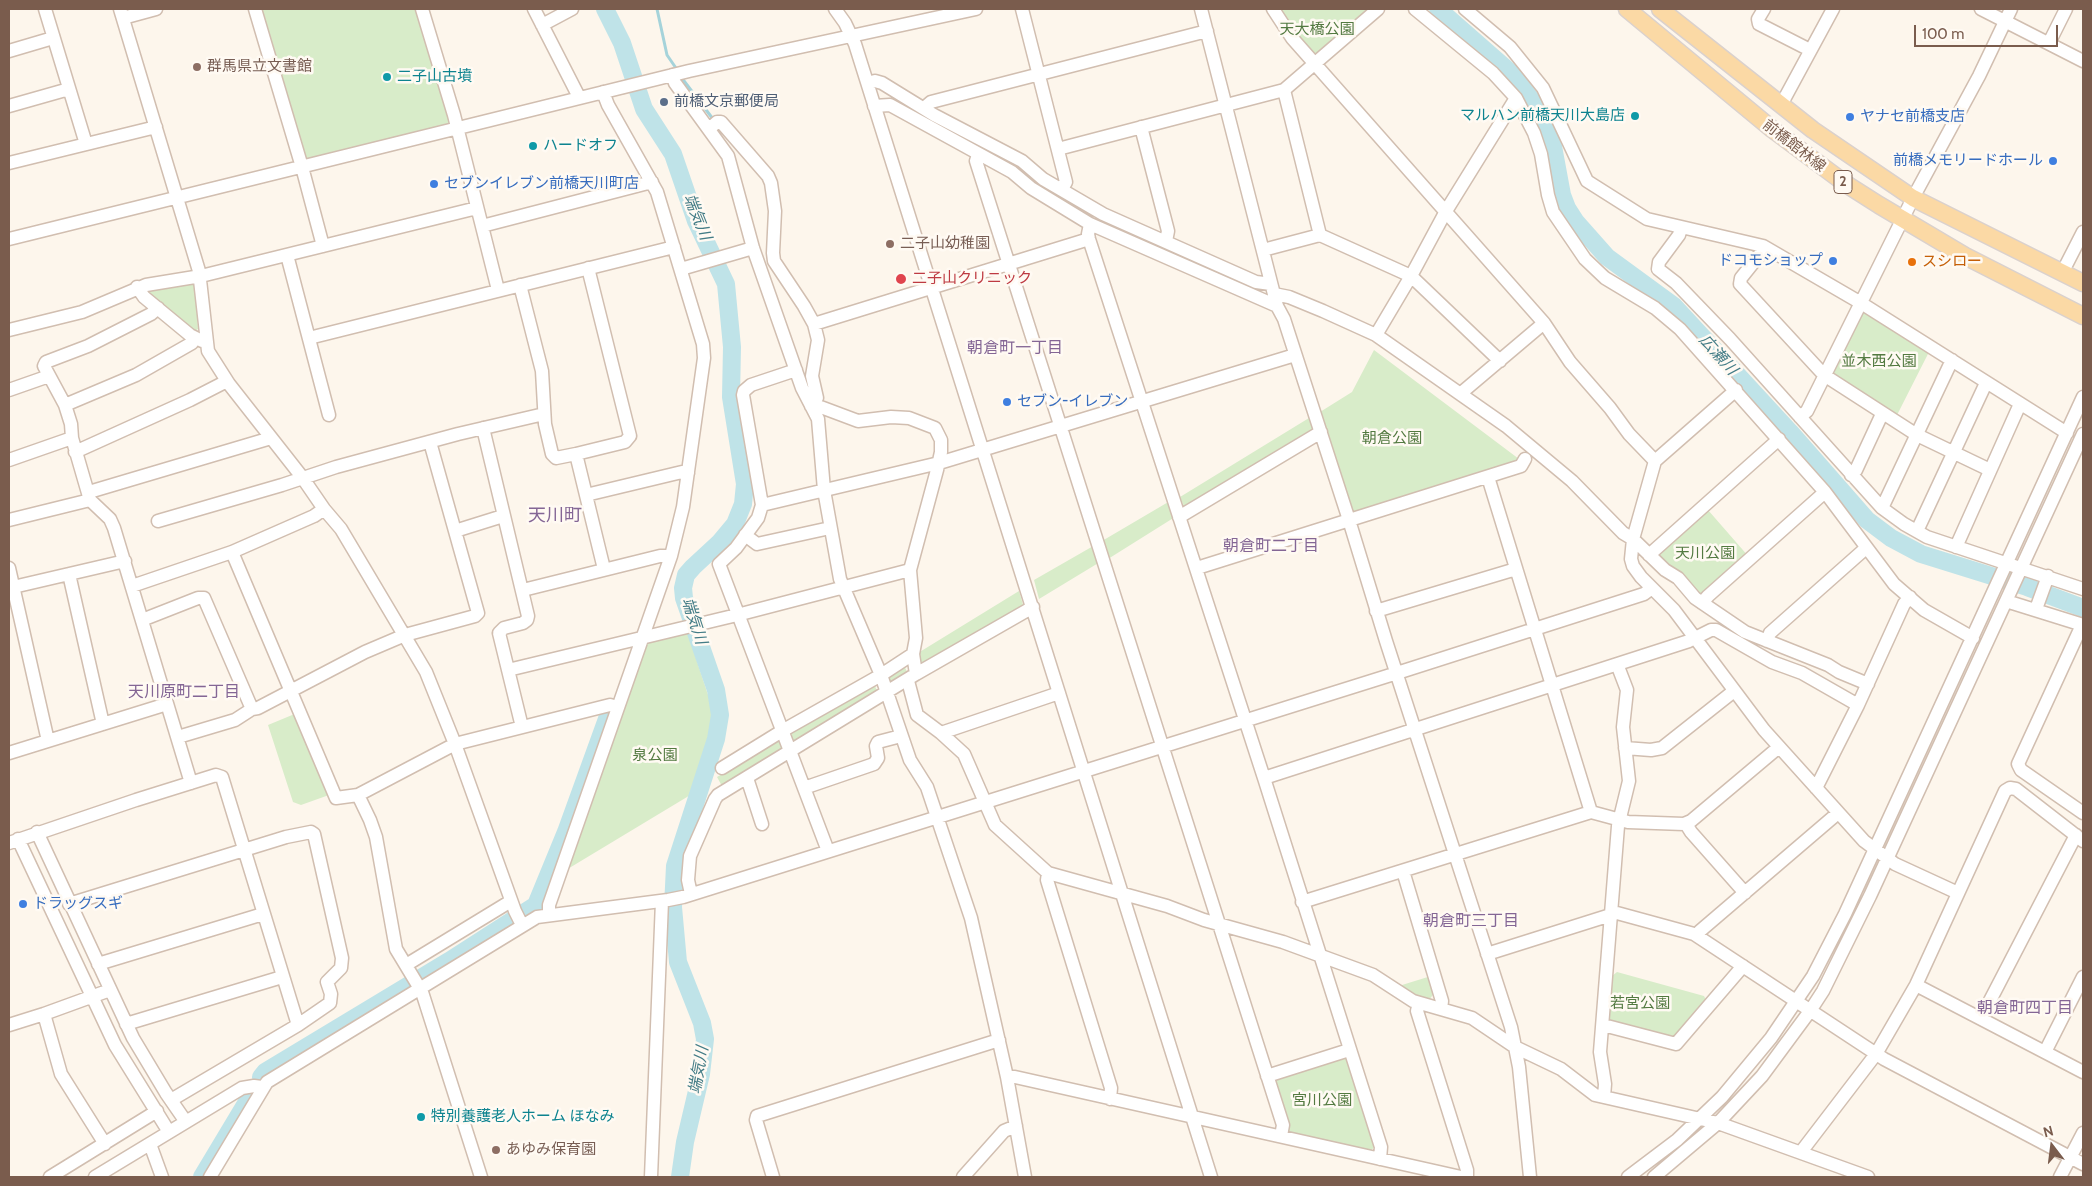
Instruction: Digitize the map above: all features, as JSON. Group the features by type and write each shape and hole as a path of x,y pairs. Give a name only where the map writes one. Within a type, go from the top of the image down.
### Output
{"main road":[{"name":"前橋館林線","path":"1627,9 1772,129 1834,176 1902,220 1965,256 2083,316"},
{"name":"前橋館林線","path":"1660,9 1835,146 1913,198 2083,284"}],"street":[{"path":"45,9 86,144"},
{"path":"156,9 122,13 200,276 200,340"},
{"path":"255,9 302,167 323,246"},
{"path":"422,9 457,128 498,290"},
{"path":"534,9 579,98"},
{"path":"542,25 572,9"},
{"path":"835,9 852,34 868,83 931,287 1034,607 1083,771 1211,1177"},
{"path":"9,239 672,75 852,34 976,9"},
{"path":"1022,9 1066,182 1062,189"},
{"path":"1201,9 1274,295 1284,319 1350,520 1376,612 1516,1047 1530,1177"},
{"path":"1273,9 1292,38 1544,323 1570,362 1610,408 1629,434 1655,461"},
{"path":"1058,149 1284,90 1378,9"},
{"path":"1415,9 1493,73 1516,98 1534,132 1541,154 1553,212 1578,250 1605,278 1655,308 1672,322 1736,390 1825,492 1894,584 1924,610 1973,638"},
{"path":"1465,9 1510,47 1547,94 1587,181 1642,217 1681,228 1763,246 1861,302 2067,433"},
{"path":"1764,9 1758,19 1759,24 1810,50"},
{"path":"1781,105 1833,9"},
{"path":"1981,9 2083,60"},
{"path":"1800,417 1806,411 1913,198 1979,76 2011,9"},
{"path":"2049,43 2066,9"},
{"path":"924,108 931,102 1207,31"},
{"path":"9,51 53,38"},
{"path":"672,75 675,83 728,156 754,248 796,370 810,391"},
{"path":"868,83 875,81 882,83 1022,161 1043,179 1103,214 1256,282 1274,295"},
{"path":"9,106 69,89"},
{"path":"1284,90 1320,235"},
{"path":"548,915 549,905 671,556 680,521 688,473 704,352 657,192 603,92"},
{"path":"1376,335 1446,211 1516,98"},
{"path":"874,106 890,105 1012,172 1031,188 1090,224 1274,295 1289,297 1376,335 1520,437 1572,481 1623,533 1633,539 1662,568 1678,578 1690,593 1702,603 1745,632 1828,665 1839,672 1868,684"},
{"path":"709,129 717,122 721,122 770,179 775,211 774,261 802,302 814,324 818,340 810,391 811,406 819,422 824,490 839,575 888,692 910,760 927,787 972,923 1007,1077 1025,1177"},
{"path":"9,163 156,127"},
{"path":"1141,127 1168,231 1166,241"},
{"path":"978,155 976,161 1267,1076 1282,1125 1281,1136"},
{"path":"482,226 652,182"},
{"path":"9,326 82,312 137,287 200,276 477,208"},
{"path":"1090,224 1088,229 1089,239 1197,568 1381,1147 1380,1159"},
{"path":"1681,228 1679,235 1659,262 1658,269 1697,304 1882,508 1904,524 1927,537 2019,572 2046,580 2083,587"},
{"path":"2062,273 2083,232"},
{"path":"1263,250 1320,235 1411,276 1500,362"},
{"path":"814,324 1089,239"},
{"path":"1763,246 1741,278 1740,284 1824,375 1917,435 1990,470"},
{"path":"309,338 674,247"},
{"path":"680,269 754,248"},
{"path":"288,255 329,415"},
{"path":"520,285 542,370 545,424 553,456 559,458 625,442 630,436 588,268"},
{"path":"137,287 144,297 200,340 227,380 341,529 426,672 455,744 517,914"},
{"path":"158,308 151,314 88,346 46,362 44,366 65,404 75,452 89,496 112,523 191,783"},
{"path":"1460,394 1544,323"},
{"path":"65,404 136,375 200,340"},
{"path":"762,505 939,463 1295,355"},
{"path":"1882,508 1952,360"},
{"path":"796,370 751,386 744,391 743,395 762,505 758,518 736,548 719,564 828,851"},
{"path":"9,390 50,376"},
{"path":"75,452 99,443 190,400 227,380"},
{"path":"1916,531 1986,383"},
{"path":"1736,390 1655,461 1633,539 1631,559 1633,566 1674,610 1734,691 1779,747 1864,842 1887,860 1958,894"},
{"path":"1628,1177 1676,1140 1738,1079 1797,1002 1831,945 2083,398"},
{"path":"1956,547 2020,404"},
{"path":"811,406 826,409 858,421 905,418 932,427 937,431 941,440 942,452 910,570 916,638 912,678 917,715 964,754 995,825 1048,874 1174,908 1195,917 1283,942 1320,955 1373,975 1406,998 1418,1003 1468,1016 1516,1047 1561,1069 1591,1093 1698,1120 1718,1123 1868,1177"},
{"path":"158,521 282,485 302,477 483,428 544,414"},
{"path":"1851,475 1856,470 1882,414"},
{"path":"483,428 503,516 523,590 527,620 500,630 499,633 522,727"},
{"path":"1179,517 1321,432"},
{"path":"10,457 72,438"},
{"path":"9,520 271,438"},
{"path":"1649,555 1779,439"},
{"path":"178,737 235,720 252,708 258,708 358,655 405,635 475,616 478,613 430,442"},
{"path":"1654,1177 1718,1123 1762,1076 1810,1011 1844,952 2019,572 2082,442"},
{"path":"576,454 604,569"},
{"path":"1197,568 1488,477 1521,466 1525,459"},
{"path":"586,495 682,472 688,473"},
{"path":"1488,477 1591,812"},
{"path":"1702,603 1825,492"},
{"path":"132,586 232,552 314,516 324,509"},
{"path":"455,531 503,516"},
{"path":"745,535 757,544 830,528"},
{"path":"1766,641 1770,633 1866,548"},
{"path":"232,552 336,798 358,795 455,744 610,705 617,707"},
{"path":"523,590 660,556 671,556"},
{"path":"11,588 125,561"},
{"path":"9,568 11,588 48,741"},
{"path":"1376,612 1516,569"},
{"path":"508,670 737,615 910,570"},
{"path":"69,574 103,724"},
{"path":"2037,606 2046,580"},
{"path":"406,966 517,914 537,918 675,898 1397,673 1644,594 1652,588"},
{"path":"1816,788 1858,705 1904,604 1910,597"},
{"path":"2008,597 2037,606 2083,625 2018,764 2021,770 2083,813"},
{"path":"142,620 198,598 204,598 252,708"},
{"path":"651,1177 675,898 688,880 690,856 715,799 888,692 1034,607"},
{"path":"1264,778 1696,639 1711,630 1716,630 1772,662 1802,673 1858,705"},
{"path":"722,768 782,731 881,675 913,654"},
{"path":"1604,1097 1605,1084 1600,1052 1619,820 1629,786 1623,727 1627,690 1617,664"},
{"path":"1625,748 1651,750 1662,748 1734,691"},
{"path":"941,733 1059,693"},
{"path":"9,753 167,704"},
{"path":"804,788 874,764 878,758 876,746 878,742 901,736"},
{"path":"1302,902 1591,812 1619,820 1686,824 1779,747"},
{"path":"169,1132 115,1045 13,841 216,775 222,777 298,1025"},
{"path":"747,778 762,824"},
{"path":"1801,1152 1876,1054 1916,985 2008,789 2016,789 2080,838 1981,1018"},
{"path":"358,795 373,827 384,874 396,949 418,983 481,1177"},
{"path":"1698,936 1700,931 1838,813"},
{"path":"1686,824 1745,893"},
{"path":"37,832 126,1024 186,1122"},
{"path":"69,904 244,850 310,832 314,834 342,963 341,968 327,982 331,994 330,1003 298,1025 171,1100"},
{"path":"1403,871 1442,1001 1441,1009"},
{"path":"1048,874 1047,880 1111,1088 1110,1098"},
{"path":"98,964 263,914"},
{"path":"210,1177 258,1099 262,1087 271,1079 418,983 517,914"},
{"path":"1487,954 1612,915 1621,914 1698,936 1876,1054 2083,1164"},
{"path":"1603,1025 1676,1044 1743,966"},
{"path":"126,1024 282,977"},
{"path":"2044,1052 2083,977"},
{"path":"1916,985 2083,1072"},
{"path":"9,1025 110,990"},
{"path":"1418,1003 1417,1011 1467,1170 1467,1177"},
{"path":"44,1014 61,1074 105,1144"},
{"path":"773,1177 756,1120 757,1116 999,1040"},
{"path":"1267,1076 1349,1050"},
{"path":"1007,1077 1015,1077 1461,1177"},
{"path":"96,1177 242,1088 262,1087"},
{"path":"50,1177 157,1111"},
{"path":"963,1177 1004,1131 1016,1126"},
{"path":"2060,1177 2083,1133"},
{"path":"150,1144 162,1177"}],"green space":[{"path":"255,9 422,9 457,128 302,167"},
{"name":"天大橋公園","path":"1277,9 1373,9 1319,55 1313,55"},
{"path":"191,282 195,286 198,329 195,331 147,292 149,289"},
{"name":"並木西公園","path":"1866,311 1930,350 1896,417 1833,377 1831,371 1861,313"},
{"name":"朝倉公園","path":"1374,350 1519,459 1516,463 1356,513 1351,509 1320,412 1352,392"},
{"path":"1309,418 1314,429 1185,509 1180,497"},
{"path":"1170,501 1175,517 1108,559 1102,541"},
{"name":"天川公園","path":"1708,510 1749,557 1704,597 1698,596 1657,555"},
{"path":"1095,545 1100,562 1039,599 1034,580"},
{"path":"1019,591 1024,608 921,669 918,653"},
{"name":"泉公園","path":"687,631 712,707 713,727 692,794 566,870 644,641"},
{"path":"904,665 907,672 904,678 895,683 888,683 890,673"},
{"path":"874,683 878,694 797,743 792,741 792,731"},
{"path":"297,713 329,795 301,805 293,802 268,725"},
{"path":"777,741 782,742 784,748 723,788 717,777"},
{"name":"若宮公園","path":"1617,972 1704,996 1706,1000 1678,1036 1671,1038 1612,1023 1608,1018 1612,976"},
{"path":"1431,976 1435,992 1429,1000 1417,998 1401,987 1402,985"},
{"name":"宮川公園","path":"1343,1055 1348,1058 1375,1146 1370,1152 1291,1132 1287,1129 1273,1080"}],"waterway":[{"name":"端気川","path":"605,9 622,43 644,109 673,154 696,221 726,284 732,347 731,397 745,484 743,504 735,524 720,542 686,575 683,588 684,598 716,690 720,715 716,739 675,866 673,907 678,962 702,1023 705,1039 701,1074 685,1142 680,1177"},
{"path":"657,9 667,55 678,71"},
{"name":"広瀬川","path":"1438,9 1511,73 1533,102 1552,141 1562,195 1567,208 1576,222 1607,257 1674,306 1790,432 1867,520 1891,538 1921,554 2027,587 2083,608"},
{"path":"681,77 713,119"},
{"path":"261,1077 265,1072 449,961 536,905 566,832 608,716"},
{"path":"202,1177 247,1102"}],"place":[{"name":"群馬県立文書館","path":"197,67"},
{"name":"二子山古墳","path":"387,77"},
{"name":"前橋文京郵便局","path":"664,102"},
{"name":"マルハン前橋天川大島店","path":"1635,116"},
{"name":"ヤナセ前橋支店","path":"1850,117"},
{"name":"ハードオフ","path":"533,146"},
{"name":"前橋メモリードホール","path":"2053,161"},
{"name":"セブンイレブン前橋天川町店","path":"434,184"},
{"name":"二子山幼稚園","path":"890,244"},
{"name":"ドコモショップ","path":"1833,261"},
{"name":"スシロー","path":"1912,262"},
{"name":"二子山クリニック","path":"901,279"},
{"name":"セブン-イレブン","path":"1007,402"},
{"name":"ドラッグスギ","path":"23,904"},
{"name":"特別養護老人ホーム ほなみ","path":"421,1117"},
{"name":"あゆみ保育園","path":"496,1150"}],"district":[{"name":"朝倉町一丁目","path":"1015,348"},
{"name":"天川町","path":"555,516"},
{"name":"朝倉町二丁目","path":"1271,546"},
{"name":"天川原町二丁目","path":"184,692"},
{"name":"朝倉町三丁目","path":"1471,921"},
{"name":"朝倉町四丁目","path":"2025,1008"}]}
